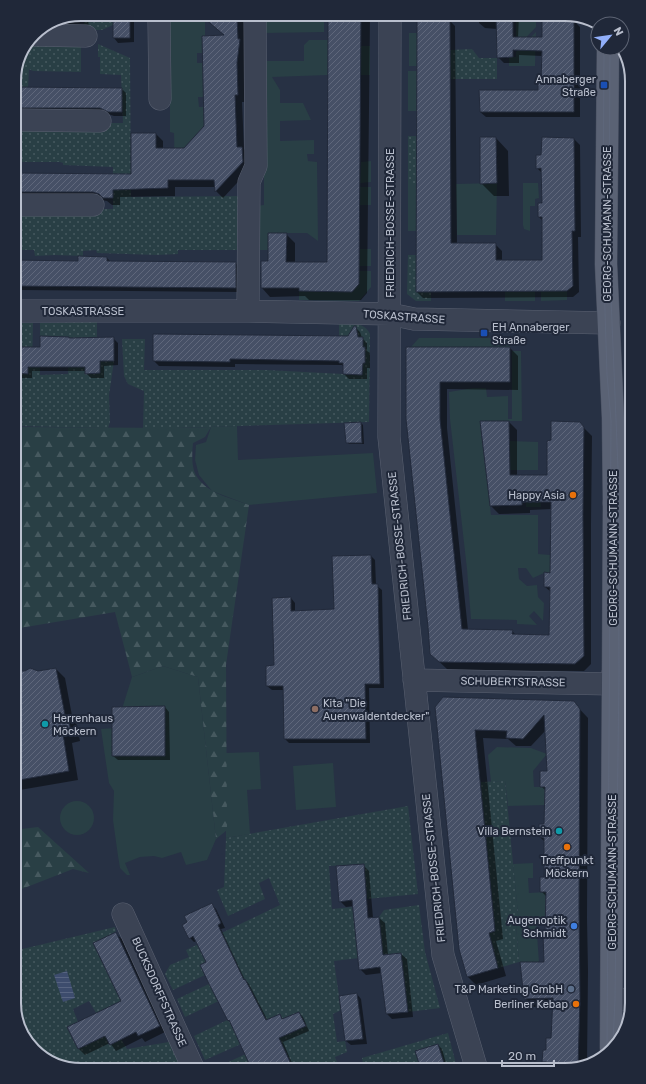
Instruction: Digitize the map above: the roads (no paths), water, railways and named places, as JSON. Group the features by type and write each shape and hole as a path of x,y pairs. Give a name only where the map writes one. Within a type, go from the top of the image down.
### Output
{"main road":[{"name":"GEORG-SCHUMANN-STRASSE","path":"608,56 606,264 613,418 623,501 619,677 622,1000 613,1038"}],"street":[{"path":"159,21 160,99"},
{"path":"248,311 249,182 256,166 255,21"},
{"name":"FRIEDRICH-BOSSE-STRASSE","path":"390,21 389,437 443,955 475,1063"},
{"path":"43,35 86,36"},
{"path":"21,120 100,121"},
{"path":"21,205 93,205"},
{"name":"TOSKASTRASSE","path":"21,311 248,311 390,314 414,319 609,323"},
{"name":"SCHUBERTSTRASSE","path":"414,680 619,677"},
{"name":"BUCKSDORFFSTRASSE","path":"124,914 191,1063"}],"water":[{"path":"67,971 75,998 63,1002 54,975"}],"tram line":[{"path":"604,56 603,247 607,375 611,421 607,1045"},
{"path":"610,56 609,249 618,469 619,673 613,1038"}],"place":[{"name":"Annaberger Straße","path":"604,85"},
{"name":"EH Annaberger Straße","path":"484,333"},
{"name":"Happy Asia","path":"573,495"},
{"name":"Kita \"Die Auenwaldentdecker\"","path":"315,709"},
{"name":"Herrenhaus Möckern","path":"45,724"},
{"name":"Villa Bernstein","path":"559,831"},
{"name":"Treffpunkt Möckern","path":"567,847"},
{"name":"Augenoptik Schmidt","path":"574,926"},
{"name":"T&P Marketing GmbH","path":"571,989"},
{"name":"Berliner Kebap","path":"576,1004"}]}
